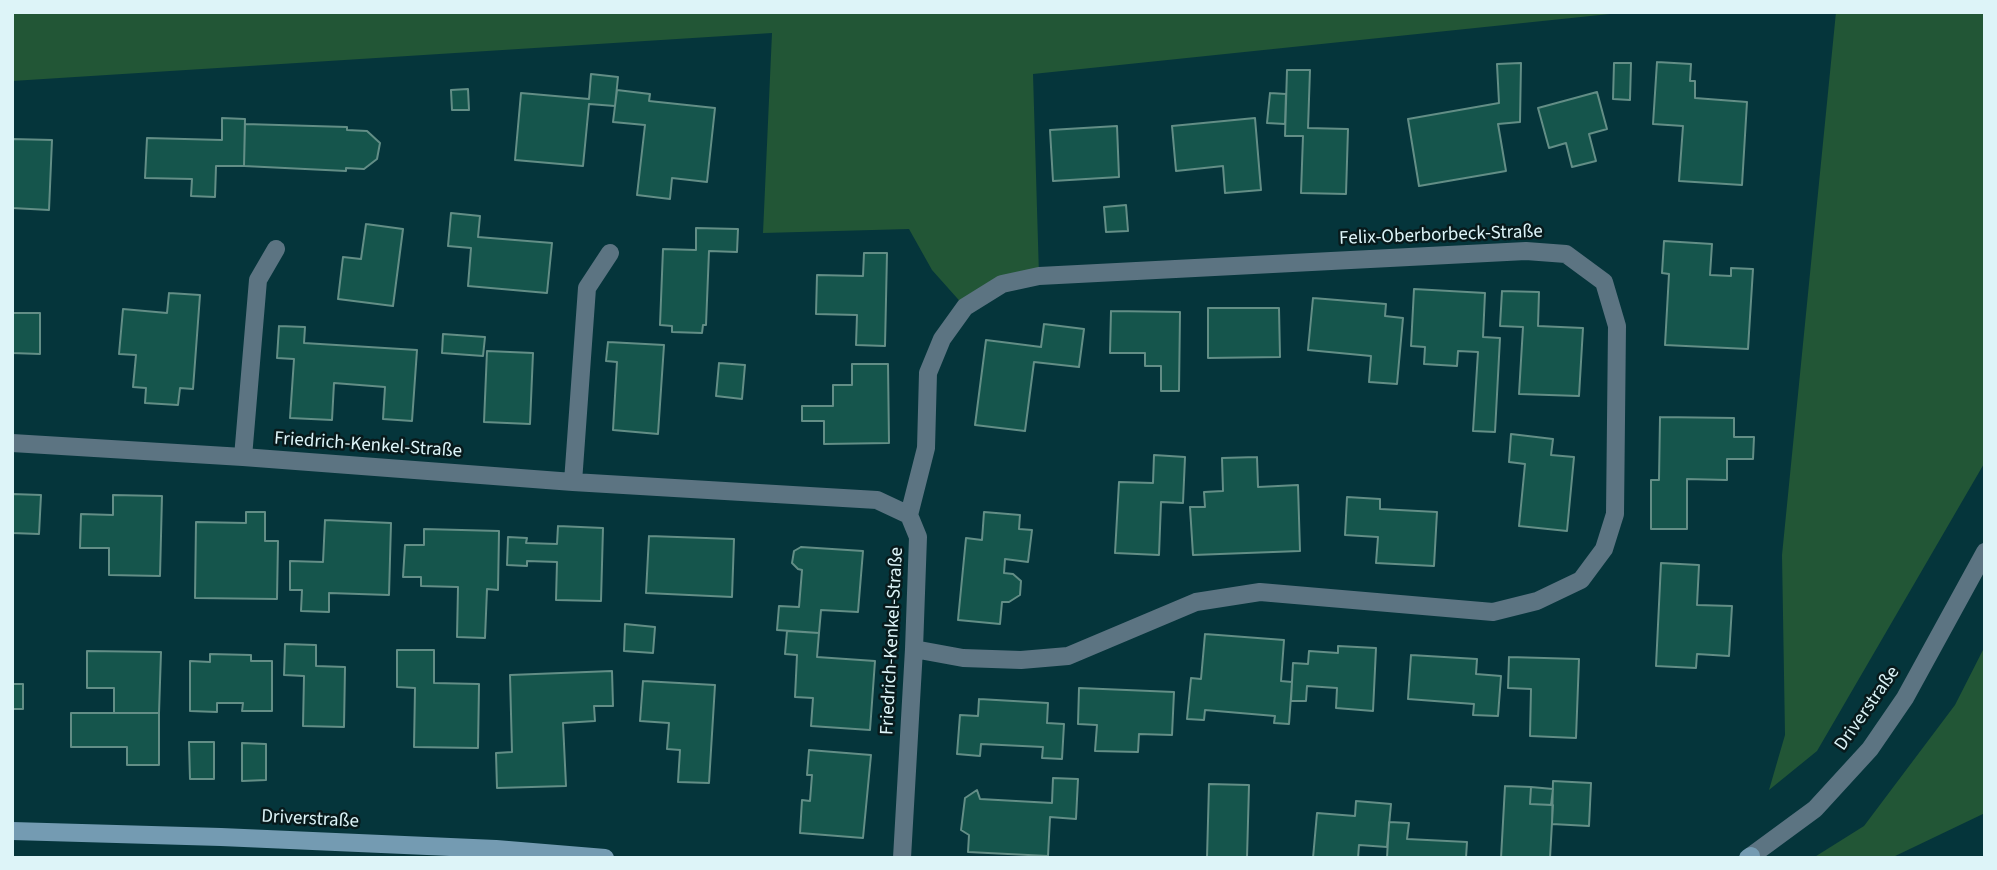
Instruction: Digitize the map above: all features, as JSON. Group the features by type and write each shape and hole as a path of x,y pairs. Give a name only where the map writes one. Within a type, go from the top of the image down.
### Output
{"street":[{"path":"243,457 258,280 276,249"},
{"name":"Felix-Oberborbeck-Straße","path":"909,515 926,448 928,373 942,339 965,307 1002,284 1039,276 1526,251 1566,254 1604,282 1617,326 1615,514 1604,550 1581,580 1537,601 1493,612 1260,592 1196,602 1068,656 1021,660 963,658 914,649"},
{"path":"573,482 587,288 610,253"},
{"name":"Friedrich-Kenkel-Straße","path":"12,443 877,500 909,515 918,537 902,858"},
{"name":"Driverstraße","path":"1750,857 1815,809 1870,749 1905,698 1985,552"},
{"name":"Driverstraße","path":"12,831 221,837 482,849 606,858"}],"green space":[{"path":"12,12 1629,12 1033,74 1039,276 965,307 932,270 909,229 763,233 772,33 12,81"},
{"path":"1836,12 1985,12 1985,462 1817,751 1769,790 1785,735 1782,555"},
{"path":"1985,646 1985,813 1891,858 1813,858 1864,826 1955,705"}],"building":[{"path":"1657,62 1691,64 1690,81 1695,81 1695,98 1747,102 1742,185 1679,181 1683,126 1653,124"},
{"path":"1521,63 1520,122 1498,124 1506,171 1419,186 1408,119 1499,103 1497,64"},
{"path":"1614,63 1631,63 1630,100 1613,99"},
{"path":"1287,70 1310,70 1308,128 1348,129 1346,194 1301,193 1303,136 1285,136"},
{"path":"591,74 618,77 615,106 589,104 583,166 515,160 521,93 589,99"},
{"path":"468,89 469,110 452,110 451,90"},
{"path":"617,90 650,94 649,101 715,108 707,182 672,178 670,199 637,195 645,125 613,122"},
{"path":"1597,92 1607,129 1589,134 1596,161 1572,167 1566,143 1549,148 1538,108"},
{"path":"1270,93 1286,94 1285,124 1267,123"},
{"path":"222,118 245,119 244,166 216,166 215,197 191,196 192,179 145,178 147,138 222,140"},
{"path":"1255,118 1261,190 1225,193 1223,166 1176,171 1172,126"},
{"path":"245,124 347,127 347,130 367,131 380,143 377,159 364,169 346,168 346,171 244,166"},
{"path":"1117,126 1119,177 1053,181 1050,130"},
{"path":"12,139 52,140 49,210 12,208"},
{"path":"1126,205 1128,231 1106,232 1104,207"},
{"path":"451,213 480,216 478,237 552,243 547,293 468,286 471,248 448,246"},
{"path":"366,224 403,229 393,306 338,299 343,257 361,259"},
{"path":"696,228 738,229 737,252 709,251 706,325 703,325 702,333 672,332 672,326 660,325 663,249 696,250"},
{"path":"1664,241 1712,244 1710,275 1731,276 1731,268 1753,269 1748,349 1665,345 1669,274 1662,273"},
{"path":"864,253 887,253 885,346 856,345 857,315 816,314 817,275 863,276"},
{"path":"1414,289 1485,293 1483,337 1500,338 1495,432 1473,431 1478,352 1458,351 1457,366 1424,364 1425,347 1411,346"},
{"path":"1502,291 1539,292 1538,326 1583,328 1579,396 1519,394 1523,327 1500,326"},
{"path":"169,293 200,295 193,389 180,388 178,405 145,403 146,388 133,387 136,355 119,354 123,309 167,313"},
{"path":"1313,298 1386,304 1385,316 1403,318 1397,384 1369,382 1371,356 1308,350"},
{"path":"1208,308 1279,308 1280,357 1208,358"},
{"path":"1111,311 1180,312 1179,391 1161,391 1161,366 1145,366 1145,353 1110,353"},
{"path":"12,313 40,313 40,354 12,353"},
{"path":"1044,324 1084,329 1079,367 1034,362 1025,431 975,425 986,340 1041,347"},
{"path":"279,326 305,327 304,343 417,350 412,421 383,419 385,387 334,383 332,420 290,418 294,359 277,358"},
{"path":"443,334 485,337 483,356 442,353"},
{"path":"608,342 664,345 658,434 613,430 617,362 606,361"},
{"path":"487,351 533,353 530,424 484,422"},
{"path":"719,363 745,365 742,399 716,396"},
{"path":"852,364 888,364 889,443 824,444 824,421 802,421 802,406 833,406 833,385 852,385"},
{"path":"1660,417 1734,418 1734,437 1754,437 1753,459 1727,459 1727,480 1687,479 1687,529 1651,529 1651,480 1659,480"},
{"path":"1511,434 1553,439 1551,455 1574,457 1567,531 1519,526 1525,464 1509,462"},
{"path":"1154,455 1185,457 1183,503 1161,502 1159,555 1115,553 1119,482 1153,483"},
{"path":"1257,457 1258,487 1298,485 1300,551 1193,555 1190,507 1205,507 1204,492 1223,491 1222,458"},
{"path":"12,494 41,495 39,534 12,533"},
{"path":"113,495 162,496 160,576 109,575 109,548 80,548 81,514 113,515"},
{"path":"1347,497 1380,499 1380,509 1437,512 1434,566 1376,563 1378,537 1345,535"},
{"path":"246,512 265,512 265,541 278,541 277,599 195,598 196,522 246,523"},
{"path":"984,512 1020,515 1019,529 1032,530 1028,562 1005,559 1004,573 1013,574 1021,581 1020,595 1009,602 1002,602 1000,624 958,620 966,538 982,540"},
{"path":"325,520 391,523 389,595 329,593 329,612 301,611 302,590 290,590 290,561 323,562"},
{"path":"558,526 603,528 601,601 556,600 557,562 527,561 527,566 507,565 508,537 527,538 526,543 557,544"},
{"path":"424,529 499,531 498,590 487,589 485,638 457,637 458,587 421,586 421,577 403,577 405,545 424,545"},
{"path":"649,536 734,539 732,597 646,593"},
{"path":"801,547 863,551 858,612 821,610 819,633 777,630 779,606 799,607 802,570 792,563 794,551"},
{"path":"1661,563 1699,565 1697,605 1732,606 1729,656 1697,654 1696,668 1656,666"},
{"path":"625,624 655,627 653,653 624,651"},
{"path":"787,631 819,633 817,657 875,661 870,730 811,726 813,698 795,697 797,655 785,654"},
{"path":"1205,634 1284,640 1281,681 1292,682 1289,724 1274,723 1275,716 1205,710 1204,720 1187,719 1191,678 1201,679"},
{"path":"285,644 316,645 316,666 345,667 344,727 303,726 304,676 284,675"},
{"path":"1338,646 1376,648 1373,711 1336,708 1337,688 1307,686 1306,701 1291,701 1293,663 1308,664 1309,651 1338,653"},
{"path":"397,650 434,650 434,683 479,684 478,748 414,747 415,688 397,687"},
{"path":"87,651 161,652 159,713 114,713 114,688 87,688"},
{"path":"210,654 251,655 251,661 272,661 272,711 242,711 243,703 217,703 217,712 190,711 190,661 210,662"},
{"path":"1411,655 1477,659 1476,674 1501,676 1498,716 1473,715 1474,704 1408,699"},
{"path":"1509,657 1579,659 1576,738 1530,736 1531,689 1508,688"},
{"path":"612,671 613,706 594,706 595,721 563,723 566,786 497,788 496,753 512,752 510,675"},
{"path":"643,681 715,685 709,783 678,782 680,750 667,749 669,723 640,721"},
{"path":"12,684 23,684 23,709 12,709"},
{"path":"1079,688 1174,692 1172,735 1139,734 1138,752 1095,751 1097,725 1078,724"},
{"path":"979,699 1048,703 1047,723 1064,724 1062,759 1042,758 1043,747 981,744 980,756 957,754 960,715 978,716"},
{"path":"71,713 159,713 159,765 127,765 127,747 71,747"},
{"path":"189,742 214,742 214,779 190,779"},
{"path":"242,743 266,744 266,780 242,781"},
{"path":"809,750 871,755 863,838 800,833 802,800 810,801 812,775 807,775"},
{"path":"1053,778 1078,779 1076,819 1050,817 1048,856 968,852 969,835 961,830 965,798 977,790 980,799 1052,803"},
{"path":"1553,781 1591,783 1589,826 1552,824"},
{"path":"1209,784 1249,785 1247,858 1207,858"},
{"path":"1505,786 1531,787 1530,804 1553,805 1550,858 1501,858"},
{"path":"1531,787 1553,789 1551,805 1530,804"},
{"path":"1356,801 1391,804 1387,847 1359,845 1358,858 1313,858 1317,813 1355,816"},
{"path":"1389,822 1409,823 1407,839 1467,842 1466,858 1387,858"}]}
